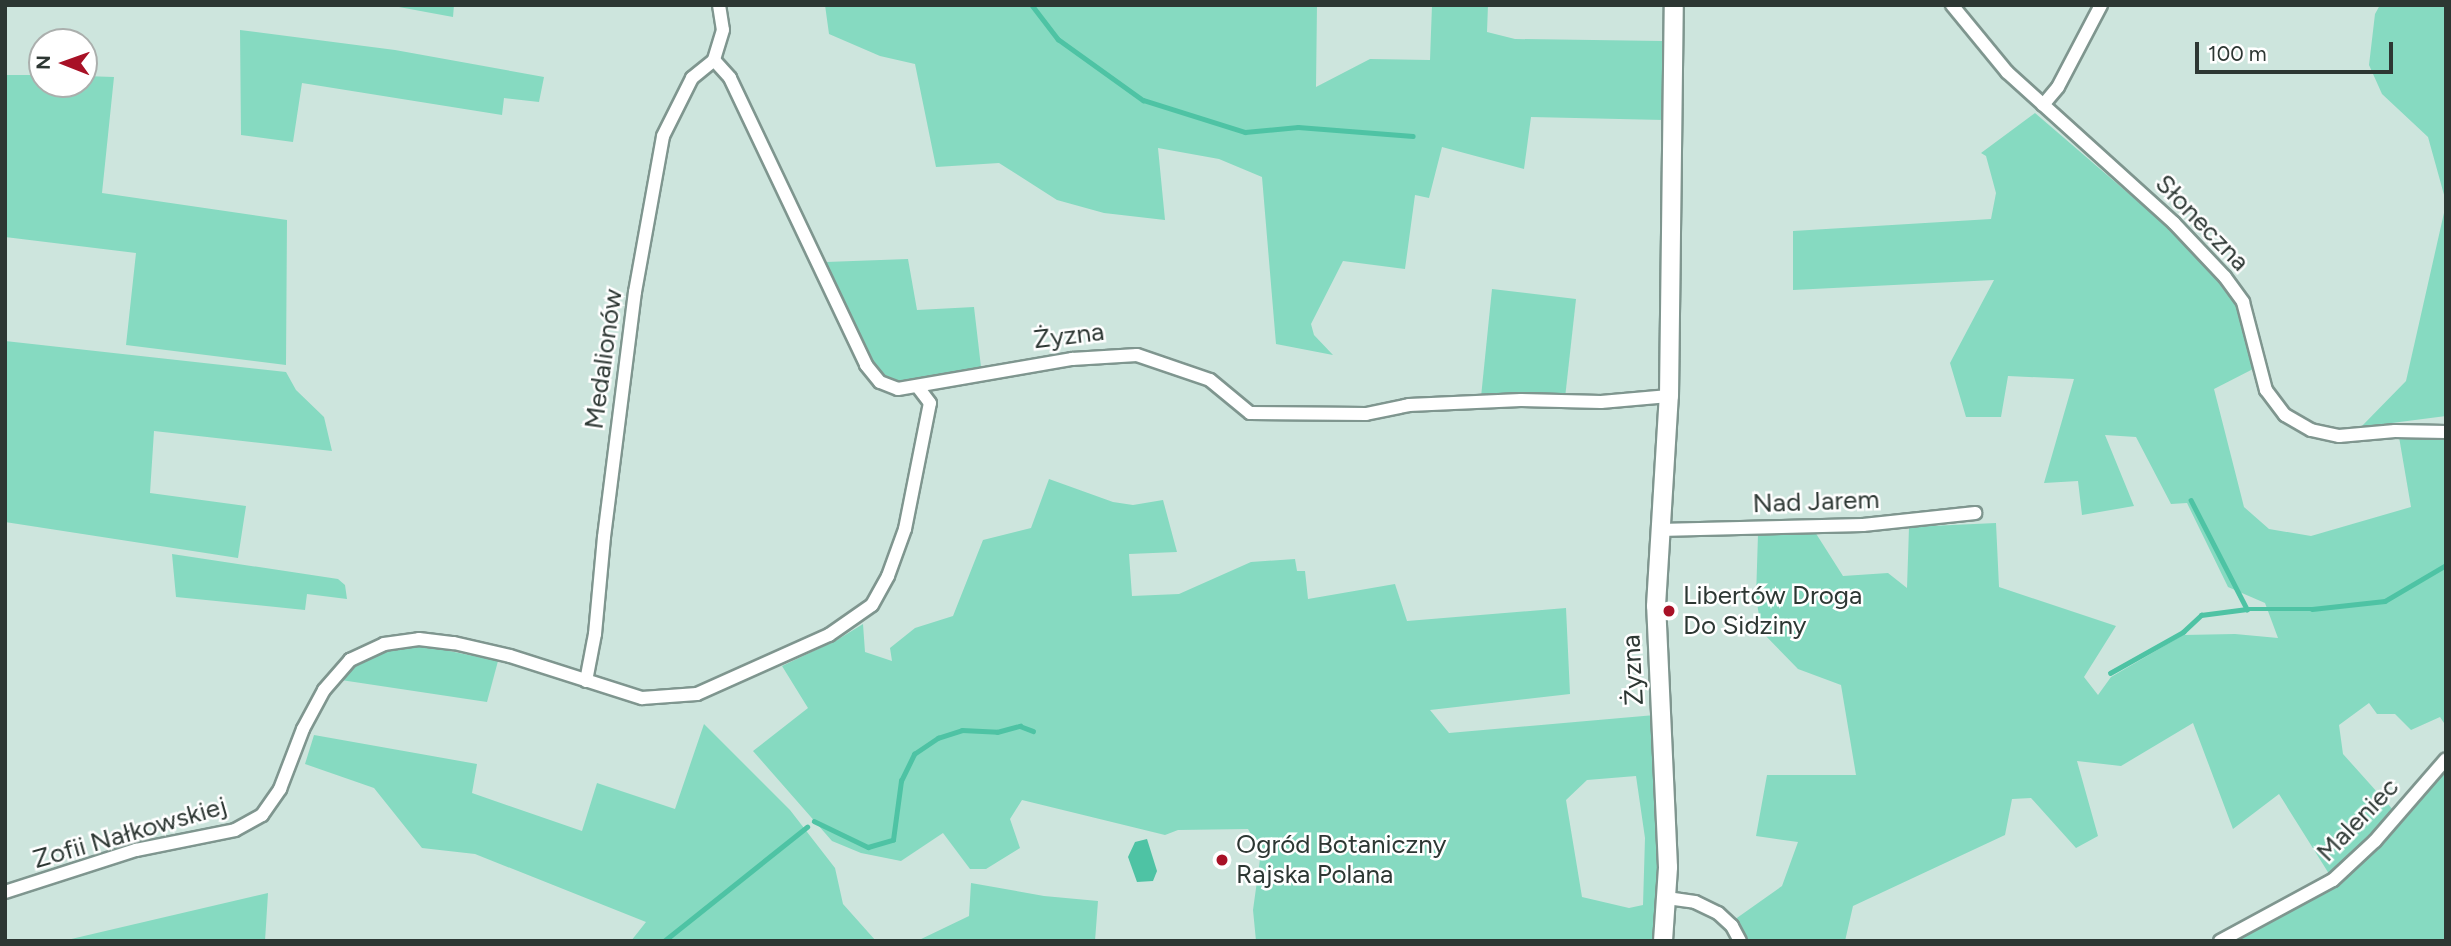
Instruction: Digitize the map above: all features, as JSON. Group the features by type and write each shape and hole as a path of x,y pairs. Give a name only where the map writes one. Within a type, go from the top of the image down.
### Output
{"street":[{"path":"714,60 723,30 719,5"},
{"name":"Żyzna","path":"1663,941 1668,867 1656,606 1669,396 1674,5"},
{"name":"Słoneczna","path":"1952,5 2007,72 2174,223 2237,291 2243,302 2266,390 2285,415 2311,430 2339,436 2395,431 2446,432"},
{"path":"2043,105 2058,87 2101,5"},
{"name":"Żyzna","path":"714,60 730,78 866,365 884,384 898,389 1072,359 1137,355 1210,380 1250,413 1366,414 1409,405 1521,400 1601,402 1669,396"},
{"name":"Medalionów","path":"586,681 595,634 604,537 635,292 663,136 692,78 714,60"},
{"name":"Zofii Nałkowskiej","path":"5,892 136,850 235,830 262,815 279,789 303,729 324,690 350,660 384,644 419,639 454,643 510,656 642,698 697,694 830,635 872,605 888,576 905,529 930,404 918,387"},
{"name":"Nad Jarem","path":"1659,530 1863,525 1975,513"},
{"name":"Maleniec","path":"2220,941 2333,880 2375,841 2446,760"},
{"path":"1667,898 1695,902 1718,913 1732,926 1740,941"}],"shaded area":[{"path":"388,5 454,5 453,17"},
{"path":"825,5 1317,5 1316,87 1370,59 1430,60 1432,5 1488,5 1487,32 1515,39 1662,41 1664,120 1531,117 1524,169 1442,147 1429,198 1415,195 1405,269 1343,261 1311,324 1314,335 1333,355 1276,344 1262,177 1219,159 1158,148 1165,220 1104,213 1057,200 999,163 936,167 915,64 880,56 829,34"},
{"path":"2380,5 2446,5 2446,202 2428,137 2382,94 2369,65 2375,14"},
{"path":"240,30 395,50 544,77 539,102 504,98 502,115 302,83 293,142 241,135"},
{"path":"5,75 28,75 28,98 98,98 98,76 114,77 102,193 287,220 286,365 126,345 136,253 5,237"},
{"path":"2035,113 2214,267 2237,304 2255,368 2214,389 2244,507 2269,529 2311,536 2411,507 2399,437 2446,436 2446,726 2440,717 2411,730 2395,714 2377,714 2369,703 2339,725 2343,754 2395,812 2331,877 2279,794 2233,829 2193,723 2121,766 2077,761 2098,836 2076,848 2031,798 2012,799 2005,835 1853,906 1845,941 1745,941 1734,920 1782,886 1798,842 1756,836 1767,775 1856,775 1841,685 1798,669 1762,632 1756,598 1758,534 1815,532 1843,576 1888,573 1907,588 1909,527 1996,523 1999,587 2116,626 2084,677 2098,695 2111,677 2183,635 2235,634 2278,638 2265,603 2228,587 2187,503 2171,504 2136,437 2105,435 2134,506 2082,515 2078,481 2044,483 2074,379 2008,376 2001,417 1966,417 1950,363 1994,280 1793,290 1793,231 1991,219 1996,193 1986,156 1981,153"},
{"path":"2446,204 2446,416 2361,427 2406,381"},
{"path":"908,259 917,310 974,307 981,367 897,383 884,376 871,363 826,262"},
{"path":"1492,289 1576,299 1565,398 1481,397"},
{"path":"5,341 286,372 296,390 324,417 332,451 154,431 150,493 246,506 238,558 5,522"},
{"path":"1049,479 1113,502 1133,505 1163,500 1177,552 1129,554 1132,596 1179,594 1251,562 1295,559 1297,571 1305,571 1308,599 1395,584 1407,621 1566,608 1570,694 1430,710 1449,733 1655,715 1661,840 1658,941 1256,941 1253,910 1261,852 1248,829 1178,830 1165,835 1022,800 1010,819 1020,848 986,869 970,869 943,833 901,861 861,853 832,841 753,751 808,708 782,666 837,640 863,624 865,652 892,661 890,648 915,628 953,616 983,540 1031,528","holes":["1636,776 1645,838 1643,905 1629,908 1582,897 1566,800 1587,780"]},
{"path":"172,554 338,579 345,585 347,599 307,594 305,610 176,597"},
{"path":"420,645 498,661 487,702 341,680 358,662 375,653"},
{"path":"704,724 790,810 835,868 843,904 876,941 631,941 646,922 475,854 422,848 374,788 305,764 314,735 477,764 472,793 582,831 597,783 675,809"},
{"path":"2446,764 2446,941 2232,941 2329,887"},
{"path":"1147,839 1157,871 1153,881 1137,882 1128,857 1135,842"},
{"path":"971,883 1044,896 1098,901 1095,941 917,941 969,916"},
{"path":"268,893 265,941 63,941 84,936"}],"waterway":[{"path":"1032,5 1058,39 1143,100 1245,132 1298,127 1413,136"},
{"path":"2191,500 2247,609"},
{"path":"2110,673 2183,632 2201,615 2247,609 2312,609 2385,601 2446,565"},
{"path":"814,821 868,847 893,840 901,781 914,754 938,738 962,730 997,732 1020,726 1033,731"},
{"path":"664,941 807,827"}],"place":[{"name":"Libertów Droga Do Sidziny","path":"1669,611"},
{"name":"Ogród Botaniczny Rajska Polana","path":"1222,860"}]}
